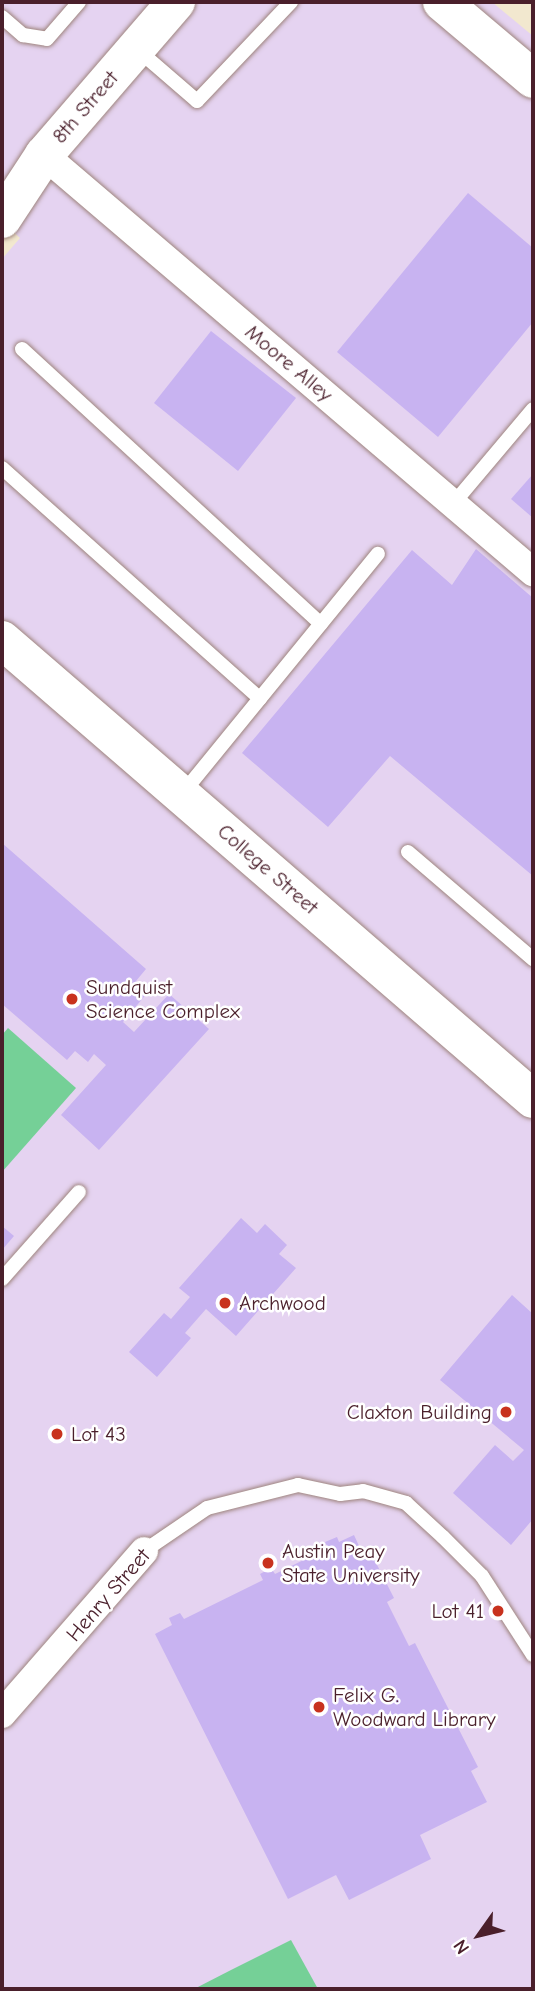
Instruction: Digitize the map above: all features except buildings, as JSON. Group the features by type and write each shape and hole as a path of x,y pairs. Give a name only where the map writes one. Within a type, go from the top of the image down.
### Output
{"main road":[{"name":"8th Street","path":"2,219 44,155 176,2"},
{"path":"442,2 533,78"},
{"name":"College Street","path":"2,640 533,1099"}],"street":[{"name":"Moore Alley","path":"44,155 533,572"},
{"name":"Henry Street","path":"2,1714 144,1551"}],"lane":[{"path":"2,17 23,36 47,39 79,2"},
{"path":"136,49 197,102 291,2"},
{"path":"22,349 321,624"},
{"path":"453,504 533,409"},
{"path":"2,468 260,699"},
{"path":"181,795 378,554"},
{"path":"408,852 533,959"},
{"path":"2,1279 79,1192"},
{"name":"Henry Street","path":"144,1551 207,1508 298,1485 340,1494 363,1491 406,1503 443,1537 482,1576 533,1655"}],"shaded area":[{"path":"2,2 492,2 533,36 533,1989 2,1989 2,259 20,238 2,221"}],"green space":[{"path":"8,1028 76,1088 2,1172 2,1035"},
{"path":"291,1940 318,1989 194,1989 231,1970"}],"place":[{"name":"Sundquist Science Complex","path":"72,999"},
{"name":"Archwood","path":"225,1303"},
{"name":"Claxton Building","path":"506,1412"},
{"name":"Lot 43","path":"57,1434"},
{"name":"Austin Peay State University","path":"268,1563"},
{"name":"Lot 41","path":"498,1611"},
{"name":"Felix G. Woodward Library","path":"319,1707"}]}
